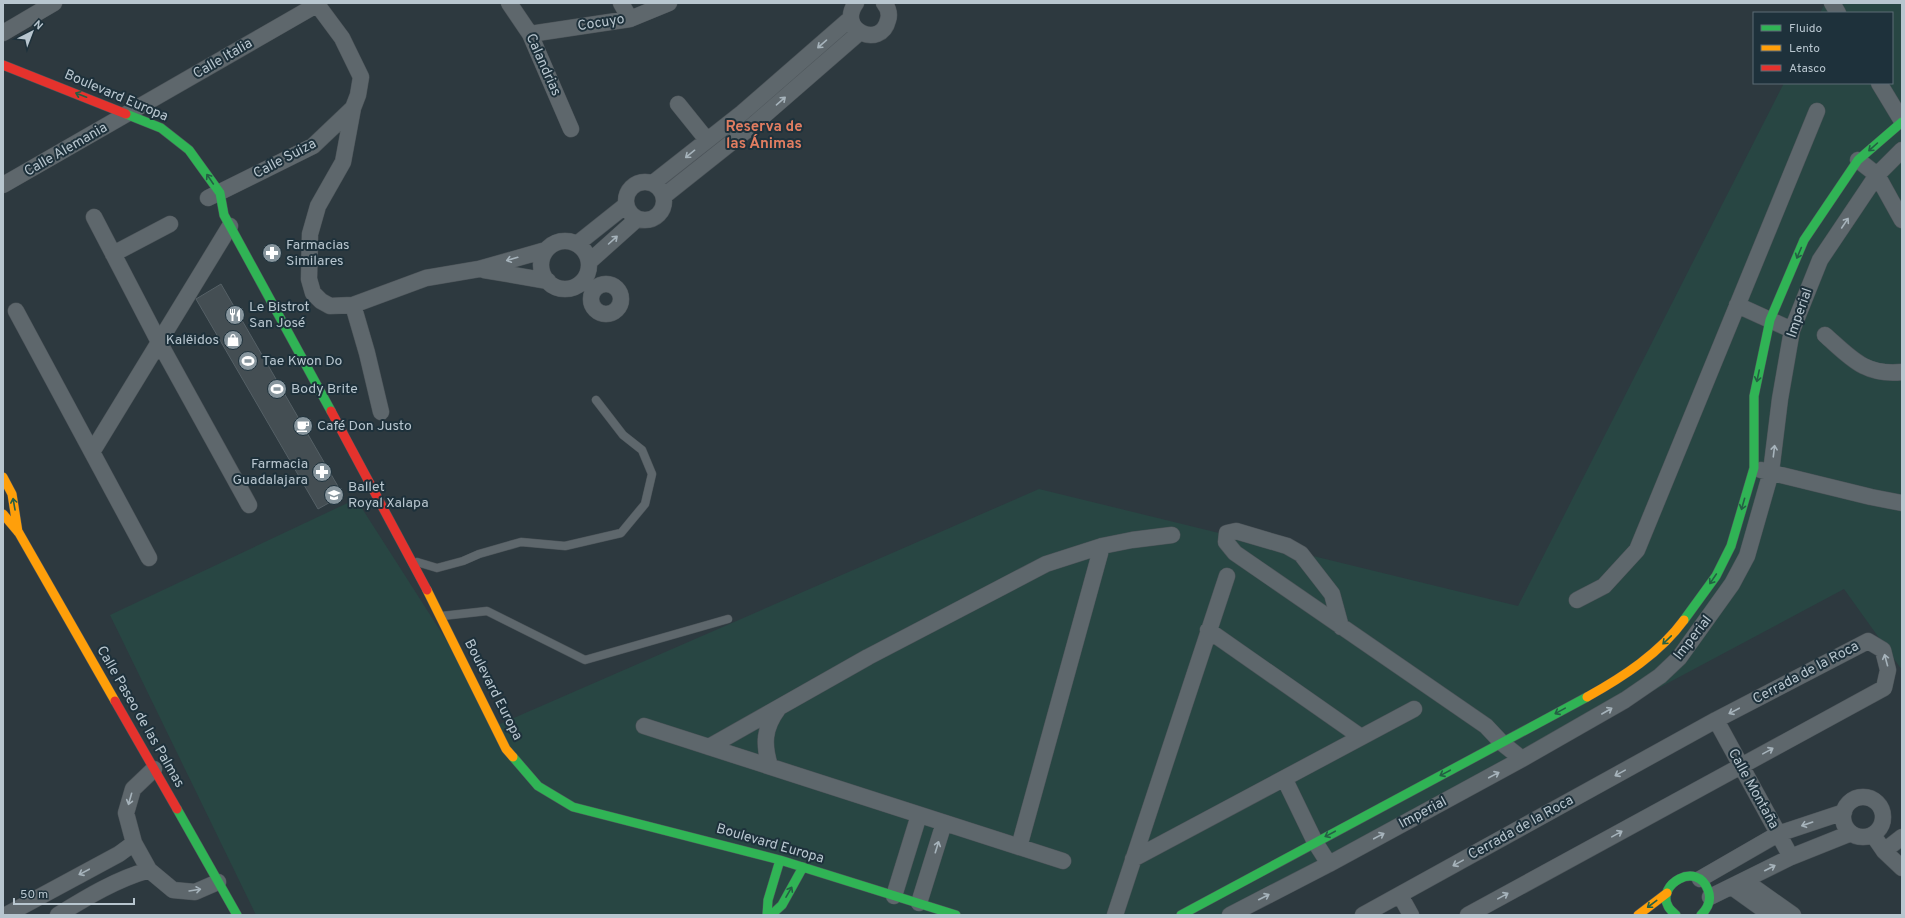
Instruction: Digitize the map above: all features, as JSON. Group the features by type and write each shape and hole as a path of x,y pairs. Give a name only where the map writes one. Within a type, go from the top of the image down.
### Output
{"street":[{"path":"3,33 54,3"},
{"name":"Calandrias","path":"509,3 530,34 571,129"},
{"path":"621,3 630,19"},
{"name":"Cocuyo","path":"530,34 630,19 669,3"},
{"path":"856,3 851,12 853,24 860,32 872,35 884,30 889,18 890,6"},
{"path":"1832,3 1837,12"},
{"name":"Calle Suiza","path":"210,193 313,146 353,108 358,95 361,77 342,38 317,4"},
{"name":"Calle Italia","path":"125,120 317,4"},
{"path":"653,183 742,113 851,18"},
{"path":"664,196 752,126 860,32"},
{"name":"Boulevard Europa","path":"3,65 125,120"},
{"path":"1181,915 1607,686 1651,655 1676,631 1716,576 1731,546 1754,468 1754,396 1770,320 1804,240 1858,160 1902,121 1880,84"},
{"path":"678,104 707,140"},
{"path":"353,108 344,162 318,206 310,234 308,262 309,279 313,293 321,301 330,306 353,305 426,278 478,269 546,250 560,242 568,241 577,244 587,254 592,282 575,287 561,288 548,281 478,269"},
{"path":"1577,600 1604,586 1637,550 1817,111"},
{"name":"Boulevard Europa","path":"96,112 160,128 189,150 210,193 227,220 412,560 506,749 538,786 573,807 780,860 956,915"},
{"path":"742,113 752,126"},
{"name":"Calle Alemania","path":"3,185 125,120"},
{"name":"Imperial","path":"1230,915 1329,864 1522,759 1625,700 1660,676 1679,658 1732,584 1747,556 1771,472 1780,399 1792,330 1820,260 1877,175 1902,150"},
{"path":"1858,160 1877,175 1902,220"},
{"path":"647,182 653,183 661,190 664,196 663,208 660,214 649,220 637,219 628,210 626,204 627,193 635,184 647,182"},
{"path":"577,244 626,204"},
{"path":"94,217 159,342 249,505"},
{"path":"589,262 637,219"},
{"path":"92,452 159,342 227,220"},
{"path":"113,254 170,224"},
{"path":"546,250 542,262 542,269 548,281"},
{"path":"353,305 367,353 381,412"},
{"path":"1737,305 1792,330"},
{"path":"16,311 149,558"},
{"path":"1825,334 1858,364 1885,374 1902,372"},
{"path":"1754,468 1871,498 1902,503"},
{"name":"Calle Paseo de las Palmas","path":"3,477 12,494 19,533"},
{"name":"Calle Paseo de las Palmas","path":"3,514 19,533 237,915"},
{"path":"1342,627 1332,594 1301,554 1287,546 1236,531 1227,533 1226,542 1235,553 1342,627 1486,726 1502,743 1522,759"},
{"path":"709,747 868,657 1046,564 1102,546 1132,540 1172,535"},
{"path":"1019,847 1102,546"},
{"path":"1115,915 1226,576"},
{"path":"1208,630 1361,738"},
{"name":"Cerrada de la Roca","path":"1363,915 1716,720 1868,641 1883,650 1888,670 1884,688 1468,915"},
{"path":"770,766 765,751 765,736 770,720 779,708"},
{"path":"1133,859 1285,780 1414,709"},
{"name":"Calle Montaña","path":"1716,720 1791,857"},
{"path":"644,726 1063,861"},
{"path":"154,769 133,789 126,813 134,843 150,870 173,890 195,892 218,882"},
{"path":"1285,780 1315,842 1329,864"},
{"path":"1861,797 1869,798 1876,802 1881,808 1883,823 1879,830 1873,835 1862,837 1851,833 1846,827 1843,820 1844,812 1848,805 1854,800 1861,797"},
{"path":"1700,879 1778,834 1844,812"},
{"path":"894,896 919,815"},
{"path":"919,904 944,823"},
{"path":"1710,897 1791,857 1851,833"},
{"path":"1873,835 1884,851 1902,868"},
{"path":"1884,851 1902,837"},
{"path":"6,915 119,854 134,843"},
{"path":"767,915 768,900 780,860"},
{"path":"771,915 782,905 803,867"},
{"path":"58,915 79,902 130,876 150,870"},
{"path":"1638,915 1667,893 1674,881 1679,877 1693,876 1700,879 1709,890 1709,905 1701,915"},
{"path":"67,881 79,902"},
{"path":"1738,884 1771,915"},
{"path":"1738,884 1793,915"},
{"path":"1667,893 1669,907 1673,914"},
{"path":"1400,895 1411,915"}],"lane":[{"path":"412,560 437,568 521,542 564,546 621,533 645,504 652,474 642,450 623,435 596,400"},
{"path":"440,616 487,611 585,660 728,619"}],"green space":[{"path":"1825,3 1902,3 1902,670 1844,589 1233,915 256,915 110,615 356,499 500,724 1039,489 1518,606 1783,84 1893,84 1893,12 1820,12"}],"building":[{"path":"221,284 343,495 318,509 196,299"}],"traffic: fast":[{"path":"126,114 161,128 189,150 220,193 224,215 331,411"},
{"path":"1684,620 1716,576 1731,546 1754,468 1754,396 1770,320 1804,240 1858,160 1902,122"},
{"path":"1181,915 1587,697"},
{"path":"513,757 538,786 573,807 780,860 956,915"},
{"path":"177,809 237,915"},
{"path":"767,915 768,900 780,860"},
{"path":"771,915 782,905 803,867"},
{"path":"1676,915 1668,906 1666,898 1668,890 1672,884 1687,876 1695,877 1703,881 1708,890 1710,897 1709,904 1701,915"}],"traffic: slow":[{"path":"3,477 12,494 18,532"},
{"path":"3,514 19,533 115,701"},
{"path":"427,590 506,749 513,757"},
{"path":"1587,697 1627,673 1652,654 1684,620"},
{"path":"1638,915 1667,893"}],"traffic: jam":[{"path":"3,65 126,114"},
{"path":"331,411 427,590"},
{"path":"115,701 177,809"}],"place":[{"name":"Farmacias Similares","path":"272,253"},
{"name":"Le Bistrot San José","path":"235,315"},
{"name":"Kalëidos","path":"233,340"},
{"name":"Tae Kwon Do","path":"248,361"},
{"name":"Body Brite","path":"277,389"},
{"name":"Café Don Justo","path":"303,426"},
{"name":"Farmacia Guadalajara","path":"322,472"},
{"name":"Ballet Royal Xalapa","path":"334,495"}],"district":[{"name":"Reserva de las Ánimas","path":"764,136"}]}
